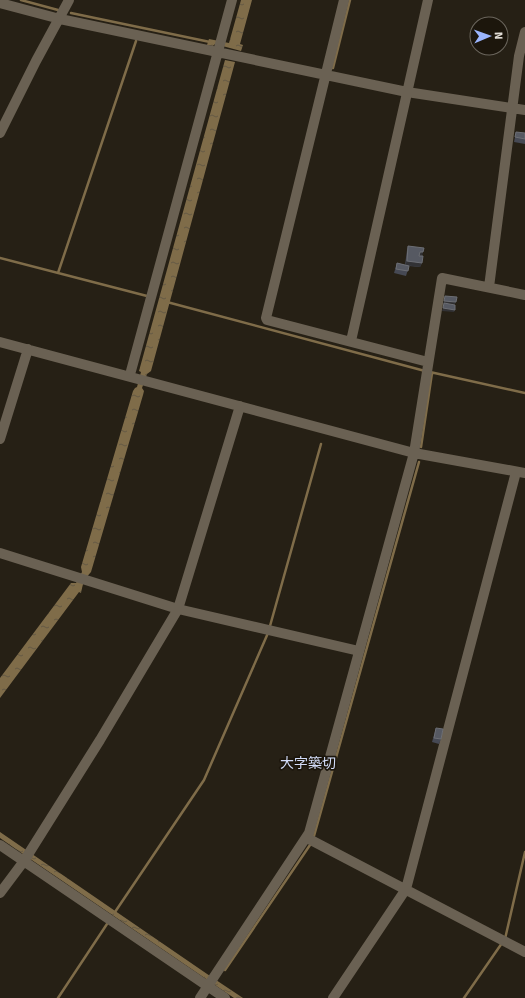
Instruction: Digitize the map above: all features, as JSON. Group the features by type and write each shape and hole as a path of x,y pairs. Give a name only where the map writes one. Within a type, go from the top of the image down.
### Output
{"street":[{"path":"0,133 36,61 69,0"},
{"path":"133,374 232,0"},
{"path":"344,0 266,318 267,320 351,341 427,369"},
{"path":"351,341 428,0"},
{"path":"0,3 60,19 219,46 232,54 407,92 525,110"},
{"path":"489,287 519,56 525,32"},
{"path":"200,998 308,838 414,453 442,278 525,295"},
{"path":"0,342 133,374 149,382 414,453 521,473 406,889 333,998"},
{"path":"0,439 28,349"},
{"path":"0,893 27,856 100,740 178,609 240,406"},
{"path":"0,553 178,609 359,651"},
{"path":"308,838 525,952"},
{"path":"0,845 27,856 211,982 224,998"}],"water":[{"path":"241,0 252,0 240,44 243,45 241,51 215,44 213,46 207,45 209,39 229,43"},
{"path":"225,60 235,62 151,371 147,374 142,388 144,391 143,395 91,572 84,582 81,593 79,592 0,698 0,678 71,583 76,583 82,572 81,567 133,391 137,387 141,372 139,371"},
{"path":"0,832 243,998 234,998 23,854 0,838"}],"building":[{"path":"516,132 525,133 525,139 515,137"},
{"path":"408,246 424,248 423,252 420,252 419,256 423,256 422,263 407,261"},
{"path":"397,263 409,266 408,271 396,269"},
{"path":"445,296 457,297 456,302 444,301"},
{"path":"444,303 455,305 455,310 443,308"},
{"path":"436,728 443,729 441,739 434,738"}],"waterway":[{"path":"21,0 58,10"},
{"path":"333,68 350,0"},
{"path":"71,13 210,42"},
{"path":"58,273 136,41"},
{"path":"0,258 147,296"},
{"path":"167,302 425,371"},
{"path":"430,372 525,393"},
{"path":"421,447 432,373"},
{"path":"270,626 321,444"},
{"path":"314,836 419,462"},
{"path":"115,912 204,780 268,633"},
{"path":"225,970 310,845"},
{"path":"505,939 525,852"},
{"path":"58,998 107,924"},
{"path":"464,998 502,943"}],"district":[{"name":"大字築切","path":"308,763"}]}
